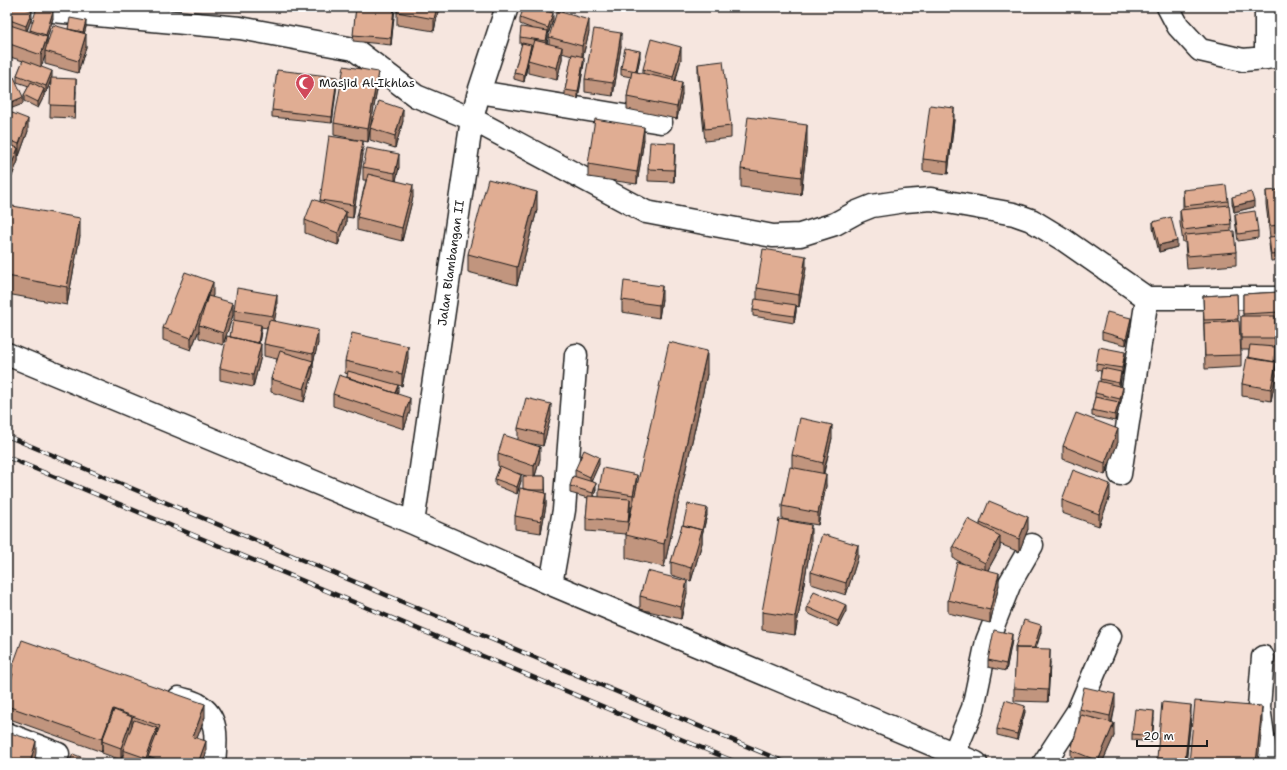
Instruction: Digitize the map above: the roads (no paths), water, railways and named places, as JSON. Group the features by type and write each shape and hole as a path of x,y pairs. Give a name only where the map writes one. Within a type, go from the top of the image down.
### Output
{"street":[{"path":"9,7 240,28 354,49 416,96 472,119 646,212 773,236 800,235 835,224 872,206 931,199 1014,214 1031,220 1064,240 1147,298 1280,298"},
{"name":"Jalan Blambangan II","path":"413,524 472,119 479,92 507,7"},
{"path":"1168,7 1178,26 1200,50 1243,60 1273,57 1266,7"},
{"path":"479,92 661,122"},
{"path":"1120,474 1147,298"},
{"path":"7,354 413,524 551,584 976,763"},
{"path":"551,584 564,510 576,355"},
{"path":"954,754 974,708 987,641 1010,583 1032,545"},
{"path":"1044,763 1078,711 1110,636"},
{"path":"1263,657 1259,707 1267,763"},
{"path":"159,691 197,704 206,711 213,722 216,733 214,763"},
{"path":"7,734 55,758 78,760"}],"railway":[{"path":"7,436 787,763"},
{"path":"7,457 738,763"}],"place":[{"name":"Masjid Al-Ikhlas","path":"305,100"}]}
